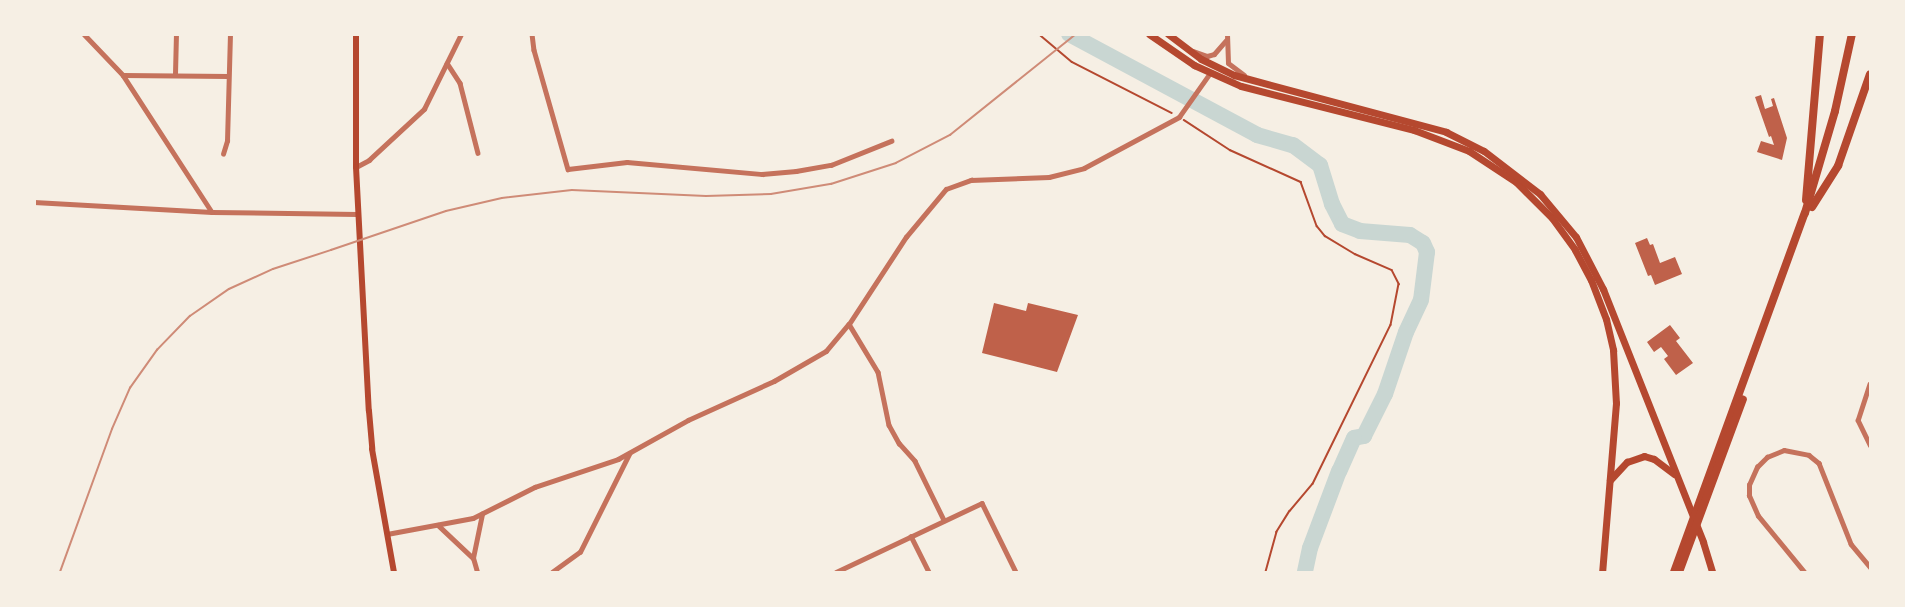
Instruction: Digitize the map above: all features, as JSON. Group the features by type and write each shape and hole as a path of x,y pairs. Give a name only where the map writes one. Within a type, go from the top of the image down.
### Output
{"highway":[{"path":"1805,213 1820,34"},
{"path":"1697,517 1805,213 1835,111 1852,34"},
{"path":"1674,573 1812,207 1833,138 1857,34"},
{"path":"1812,207 1838,166 1870,74"},
{"path":"1679,573 1691,533"}],"main road":[{"path":"356,34 357,214 369,421 394,573"},
{"path":"1149,34 1180,57 1210,73 1253,90 1404,127 1450,143 1499,169 1542,207 1566,237 1584,266 1601,305 1610,334 1616,389 1602,573"},
{"path":"1168,34 1216,67 1256,82 1419,123 1446,132 1491,155 1540,194 1567,225 1591,262 1705,548 1712,573"},
{"path":"1610,480 1627,462 1644,456 1654,459 1676,476"}],"street":[{"path":"84,34 123,75 212,212"},
{"path":"175,74 176,34"},
{"path":"223,154 227,141 230,34"},
{"path":"356,167 369,160 424,110 461,34"},
{"path":"532,34 534,50 568,169 627,162 762,174 831,165 891,141"},
{"path":"1187,48 1207,56 1214,54 1227,37"},
{"path":"1227,37 1230,66 1256,82"},
{"path":"447,63 460,83 478,153"},
{"path":"387,534 473,518 535,487 618,459 688,420 774,381 826,351 849,324 906,237 946,189 971,180 1049,177 1084,168 1179,117 1210,73"},
{"path":"123,75 228,76"},
{"path":"34,202 212,212 357,214"},
{"path":"849,324 878,372 890,425 899,443 915,461 944,520"},
{"path":"1870,384 1858,420 1870,445"},
{"path":"1804,573 1758,516 1749,496 1749,485 1757,466 1767,457 1784,450 1809,455 1820,463 1851,544 1870,567"},
{"path":"552,573 580,552 629,452"},
{"path":"836,573 982,503 1016,573"},
{"path":"477,573 473,558 482,514"},
{"path":"438,525 473,558"},
{"path":"911,536 929,573"}],"path":[{"path":"1039,34 1072,62 1179,117 1230,150 1301,182 1306,190 1317,226 1325,236 1392,270 1399,284 1391,325 1313,484 1290,511 1277,532 1266,573"}],"building":[{"path":"1761,95 1765,109 1773,106 1771,99 1774,98 1787,138 1782,160 1757,152 1761,141 1774,145 1755,97"},
{"path":"1647,238 1650,245 1653,244 1660,263 1675,257 1682,274 1655,285 1651,275 1648,276 1635,243"},
{"path":"994,303 1026,311 1028,303 1078,315 1057,372 982,353"},
{"path":"1670,325 1680,338 1676,341 1693,363 1676,375 1664,359 1668,356 1661,347 1654,352 1647,342"}],"waterway":[{"path":"1069,34 1257,135 1293,145 1320,165 1332,204 1342,224 1360,231 1410,235 1423,243 1427,252 1421,300 1406,332 1385,394 1364,436 1354,438 1339,471 1310,548 1305,572"}],"tram line":[{"path":"60,572 112,429 130,388 157,350 190,316 229,289 273,269 446,211 502,198 572,190 706,196 771,194 831,184 896,163 950,135 1076,34"}]}
